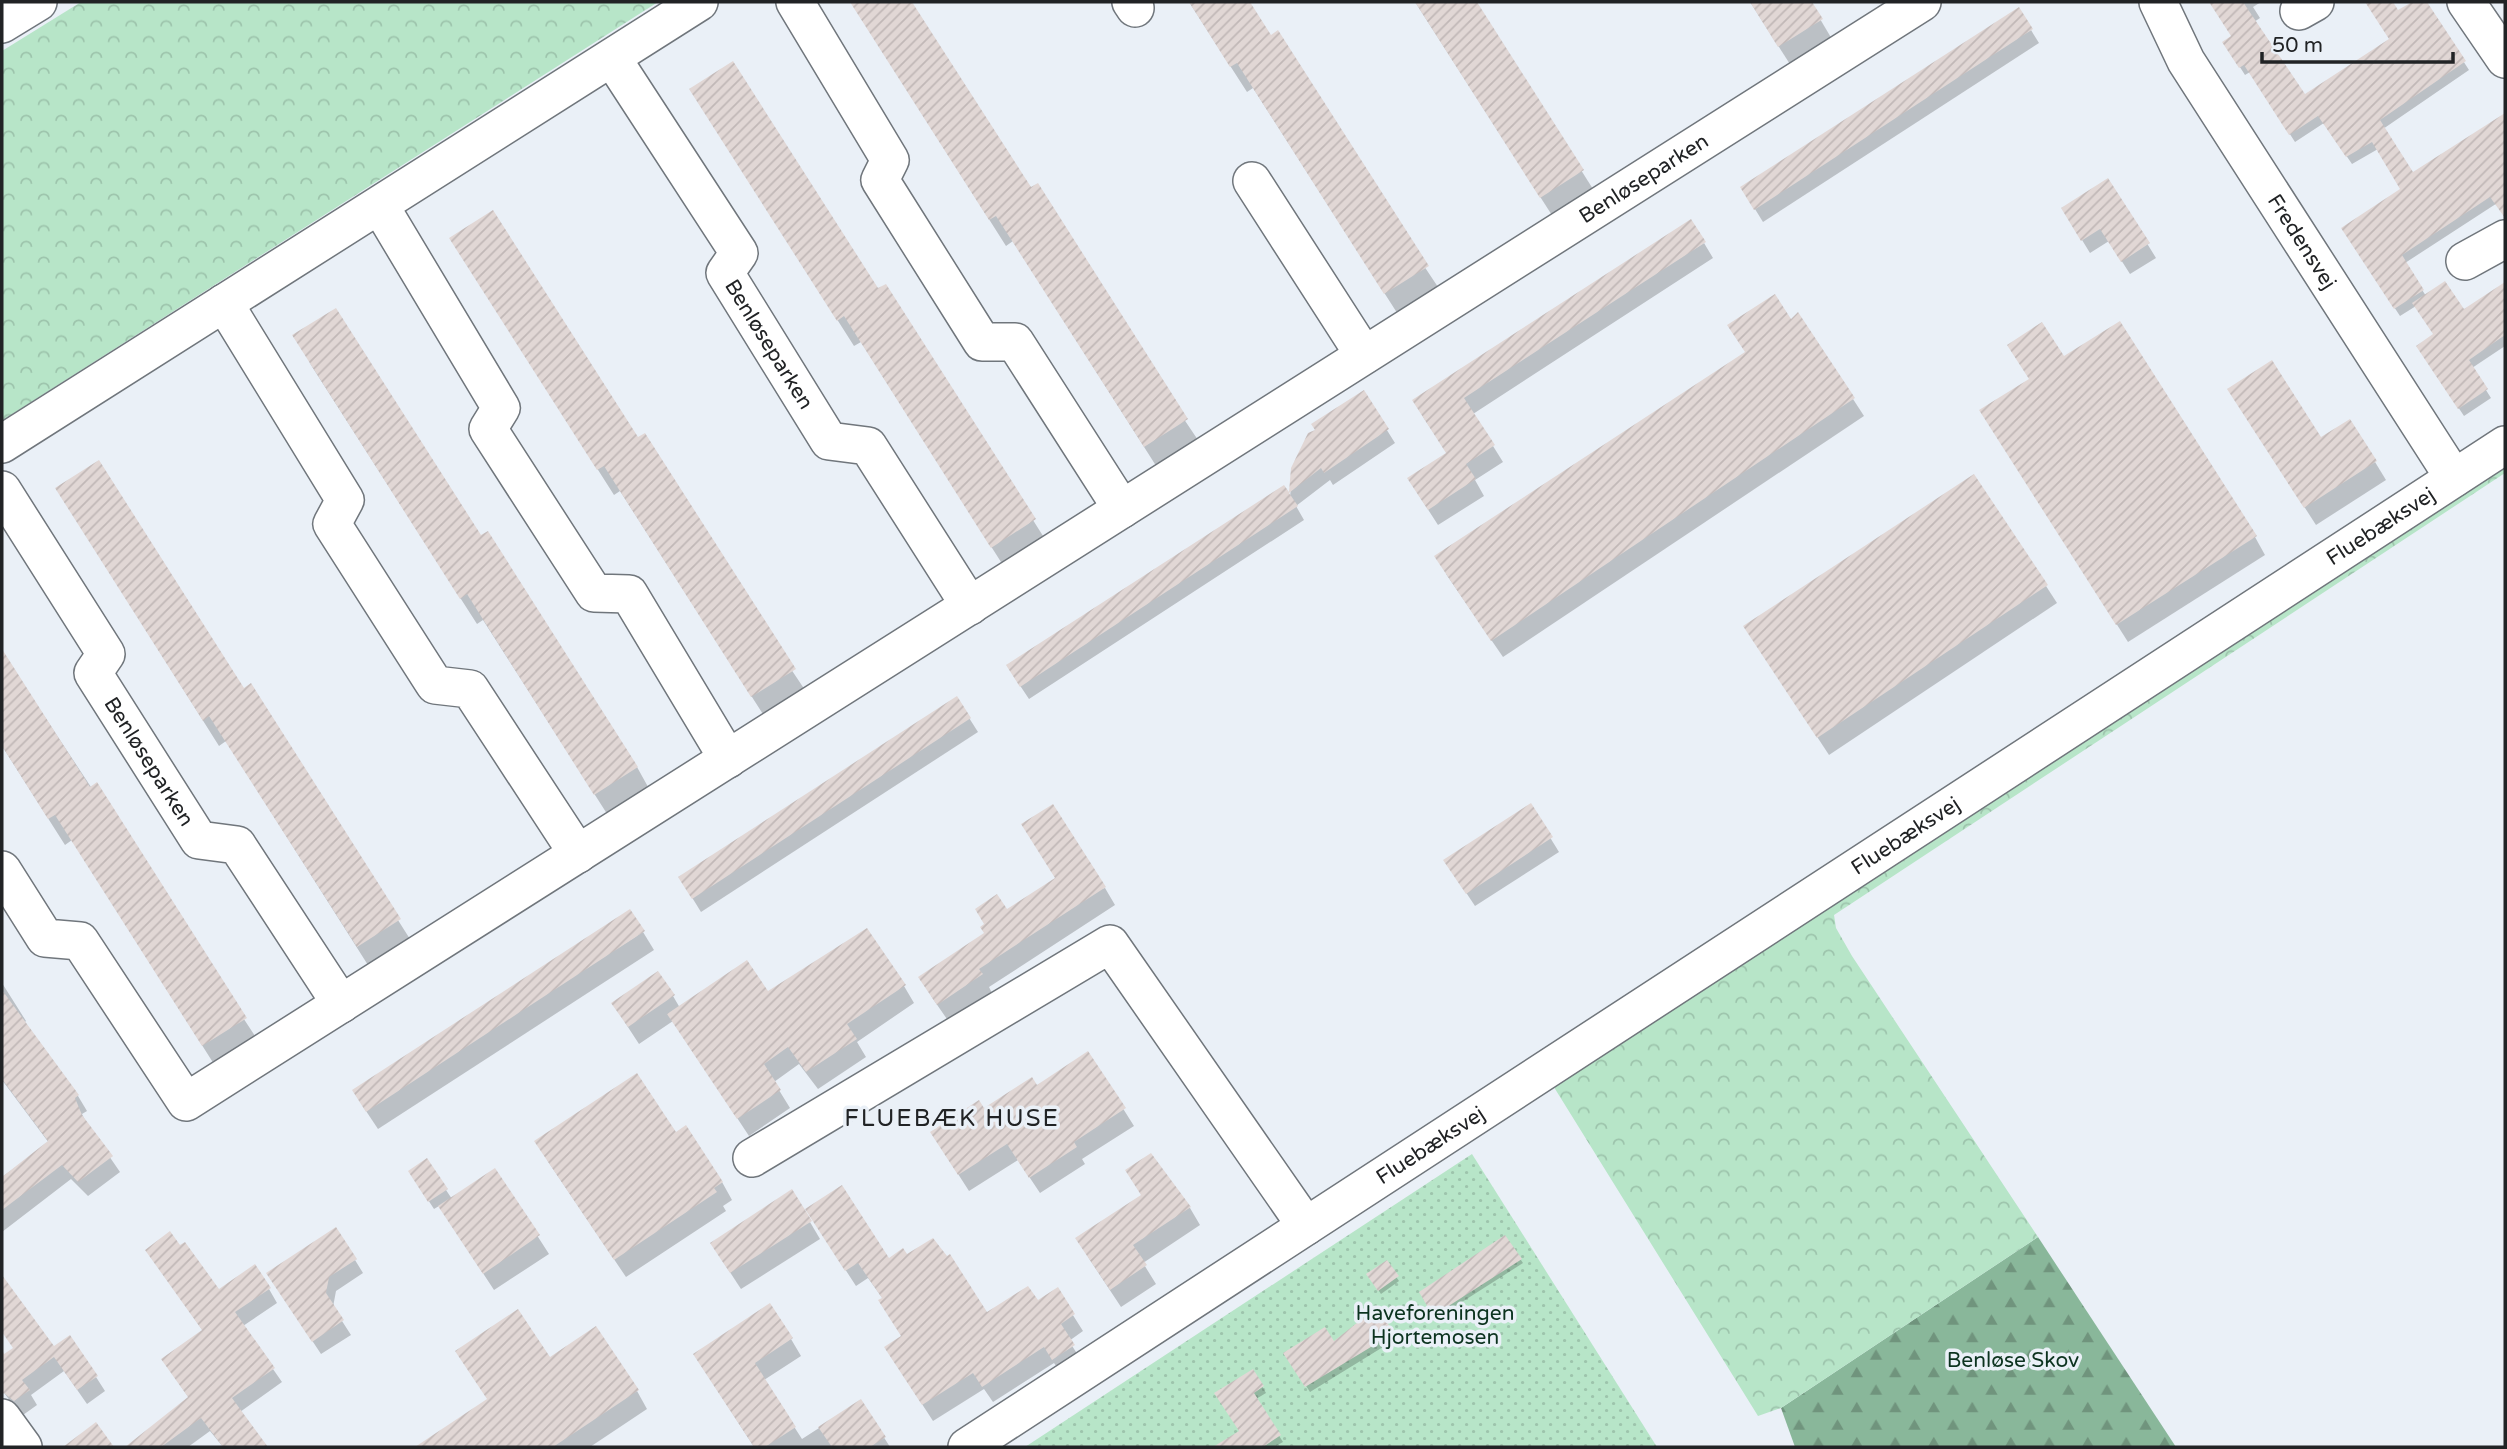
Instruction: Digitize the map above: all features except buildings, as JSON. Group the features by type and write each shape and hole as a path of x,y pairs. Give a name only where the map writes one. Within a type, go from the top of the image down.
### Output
{"street":[{"path":"2,24 38,2"},
{"path":"2,444 699,2"},
{"path":"795,2 890,160 880,180 982,342 1015,342 1122,509"},
{"name":"Benløseparken","path":"2,870 45,938 80,941 187,1102 1922,2"},
{"name":"Fredensvej","path":"2158,2 2193,73 2454,478"},
{"path":"2466,2 2505,59"},
{"name":"Benløseparken","path":"612,58 738,253 725,273 830,441 868,446 970,606"},
{"path":"1252,181 1364,355"},
{"path":"380,206 500,408 488,429 594,593 629,594 728,759"},
{"path":"2465,261 2505,239"},
{"path":"224,303 345,500 332,524 433,682 435,685 470,689 578,854"},
{"name":"Fluebæksvej","path":"967,1447 2505,445"},
{"name":"Benløseparken","path":"2,490 106,654 93,673 199,841 237,845 341,1004"},
{"path":"752,1158 1110,944 1306,1226"},
{"path":"2,1418 23,1447"}],"green space":[{"path":"81,2 658,2 3,420 2,51"},
{"path":"2505,465 2505,473 1834,915 1836,928 1852,956 2038,1237 1781,1408 1758,1416 1552,1084"},
{"name":"Haveforeningen Hjortemosen","path":"1472,1154 1657,1447 1025,1447"},
{"name":"Benløse Skov","path":"2038,1237 2176,1447 1795,1447 1781,1408"}],"district":[{"name":"FLUEBÆK HUSE","path":"952,1118"}]}
